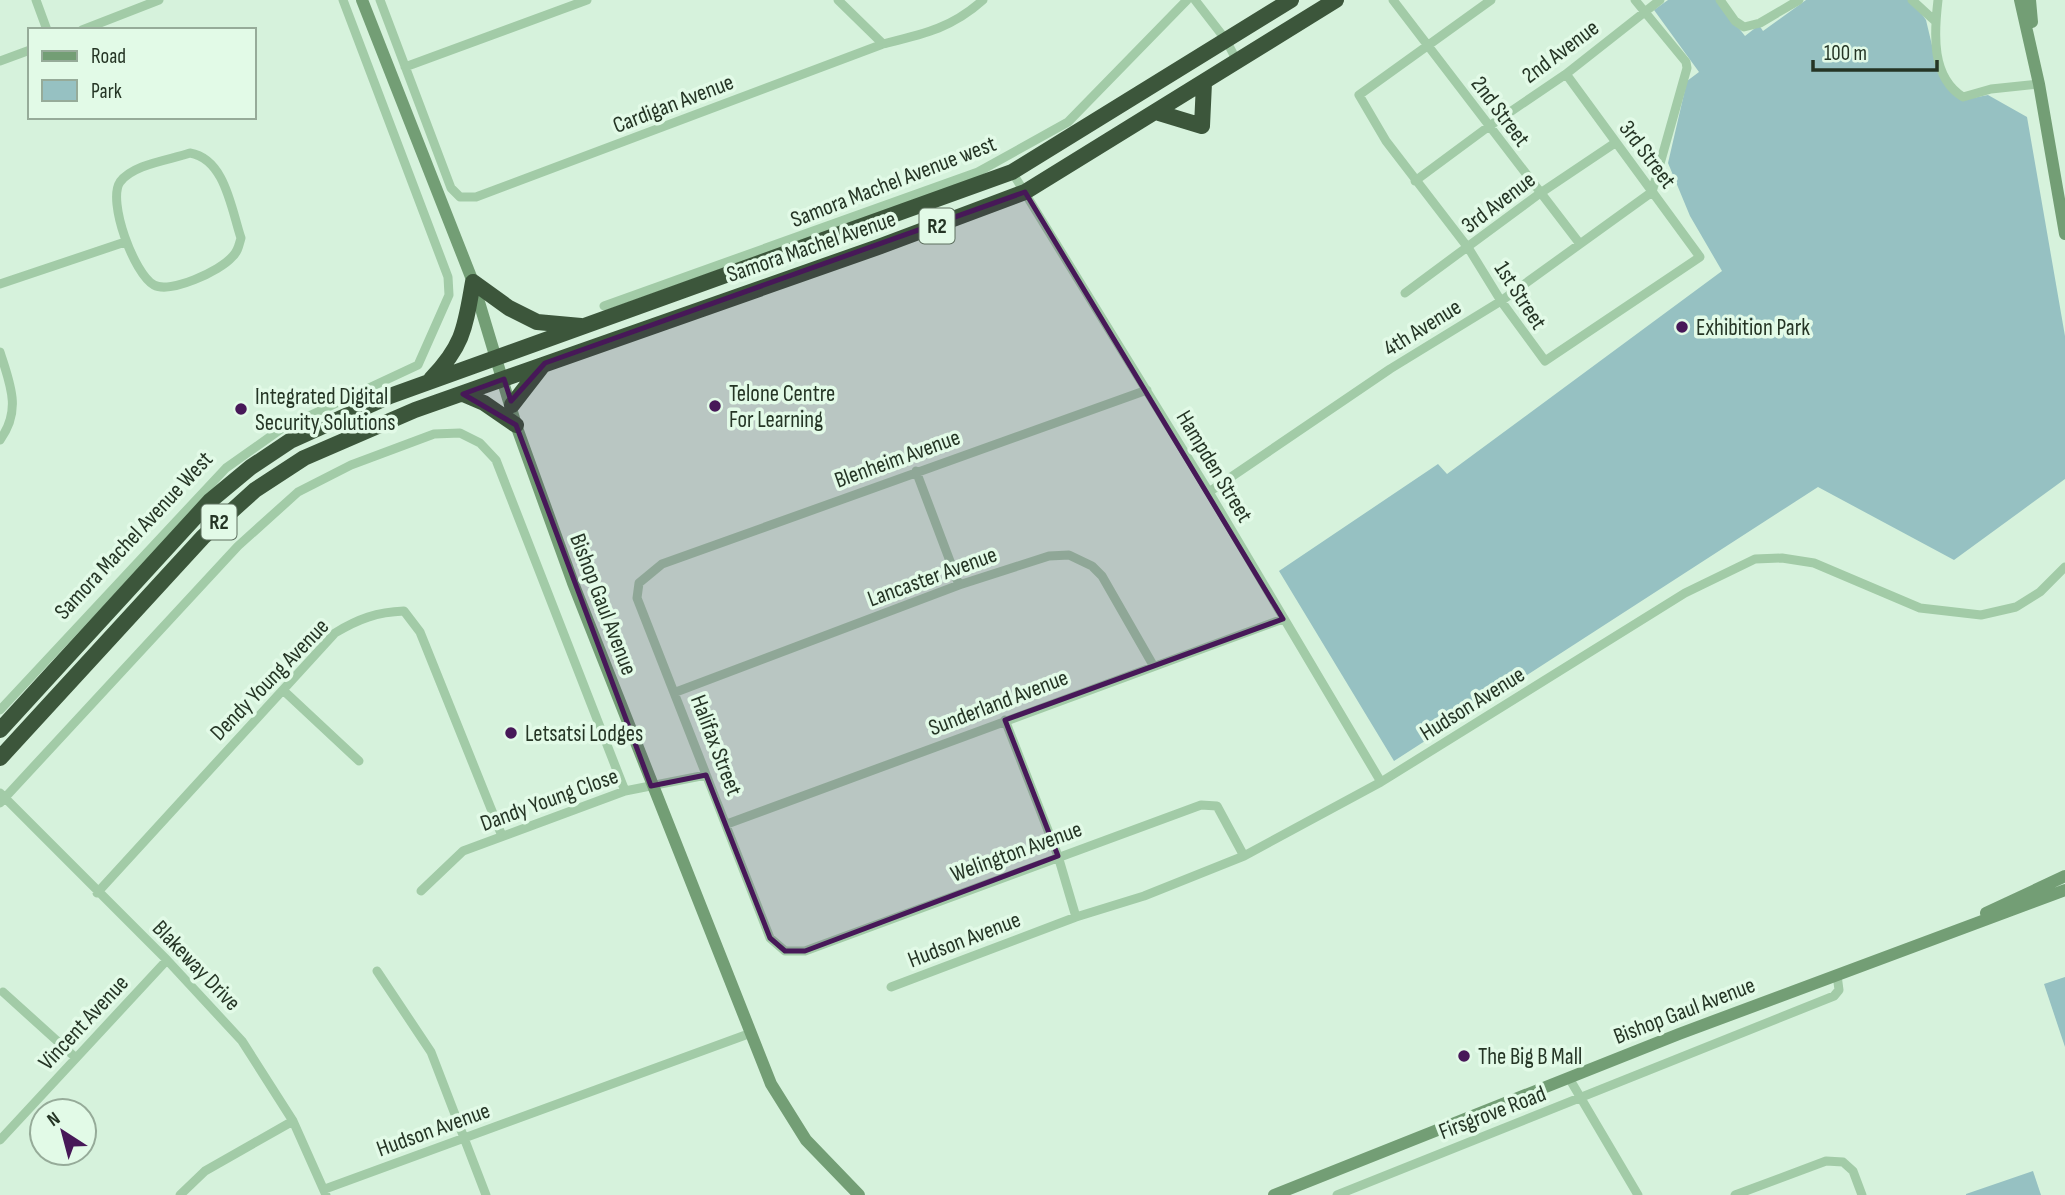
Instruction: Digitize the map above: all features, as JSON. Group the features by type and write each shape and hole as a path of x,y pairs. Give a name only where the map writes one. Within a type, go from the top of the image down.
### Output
{"highway":[{"name":"Samora Machel Avenue","path":"498,358 1012,172 1291,0"},
{"name":"Samora Machel Avenue","path":"503,379 881,246 1025,192 1238,63 1336,0"},
{"path":"1156,112 1202,126 1204,83"},
{"path":"429,382 448,362 463,338 473,282 509,308 537,322 587,326"},
{"name":"Samora Machel Avenue West","path":"0,730 189,523 251,467 316,427 498,358"},
{"path":"512,405 545,363"},
{"name":"R2","path":"0,758 203,537 255,490 304,458 348,436 503,379"},
{"path":"463,394 484,403 516,425"}],"main road":[{"name":"Bishop Gaul Avenue","path":"362,0 473,282 516,425 651,786 771,1084 792,1120 818,1154 859,1195"},
{"path":"2020,0 2061,183 2065,234"},
{"path":"2030,0 2036,68"},
{"name":"Bishop Gaul Avenue","path":"1954,929 2065,876"},
{"name":"Bishop Gaul Avenue","path":"1277,1195 1569,1078 1954,929 2065,890"}],"street":[{"path":"36,0 46,28"},
{"path":"87,28 159,0"},
{"name":"Samora Machel Avenue West","path":"0,710 226,468 281,429 418,365 449,295 448,276 343,0"},
{"path":"380,0 405,67 587,0"},
{"path":"838,0 883,44"},
{"name":"Cardigan Avenue","path":"405,67 451,188 460,197 476,197 883,44 928,33 959,21 984,0"},
{"name":"Samora Machel Avenue west","path":"604,306 792,241 988,167 1068,122 1187,0"},
{"path":"1195,0 1226,40 1238,63"},
{"name":"2nd Street","path":"1393,0 1539,194 1580,244"},
{"path":"1428,45 1491,0"},
{"path":"1635,0 1686,62 1687,68 1652,192"},
{"name":"2nd Avenue","path":"1415,181 1566,74 1660,0"},
{"path":"1720,0 1734,21 1744,27 1760,23 1799,0"},
{"path":"1912,0 1935,21"},
{"path":"1938,0 1935,21 1937,53 1949,89 1963,97 1991,89 2039,84"},
{"name":"1st Street","path":"1428,45 1359,95 1415,181 1469,248 1502,301 1545,361 1700,257"},
{"path":"0,61 28,51"},
{"name":"3rd Street","path":"1566,74 1700,257"},
{"name":"3rd Avenue","path":"1405,293 1539,194 1615,143"},
{"path":"190,153 203,155 217,168 241,238 238,250 231,260 200,277 170,288 155,286 145,277 125,242 116,194 119,183 127,175 190,153"},
{"name":"Hampden Street","path":"1012,172 1209,492 1381,782"},
{"name":"4th Avenue","path":"1209,492 1390,369 1502,301 1652,192"},
{"path":"0,284 125,242"},
{"path":"0,352 15,400 10,422 0,440"},
{"name":"Blenheim Avenue","path":"662,564 1147,390"},
{"name":"Bishop Gaul Avenue","path":"2,798 265,519 298,492 341,470 434,434 460,432 480,443 496,460 625,791"},
{"path":"916,471 959,585"},
{"name":"Lancaster Avenue","path":"676,692 959,585 1049,556 1069,555 1092,566 1102,576 1153,665"},
{"name":"Hudson Avenue","path":"891,987 1076,917 1144,896 1244,856 1381,782 1685,593 1755,559 1782,558 1814,563 1920,608 1981,615 2016,607 2040,592 2065,567"},
{"name":"Halifax Street","path":"662,564 648,572 639,583 637,598 770,938 777,947"},
{"name":"Dendy Young Avenue","path":"97,893 335,633 358,619 384,611 404,611 420,632 502,836"},
{"name":"Sunderland Avenue","path":"727,824 1283,619"},
{"path":"284,691 359,761"},
{"path":"1005,720 1058,856 1076,917"},
{"name":"Dandy Young Close","path":"421,891 463,851 625,791 706,775"},
{"name":"Blakeway Drive","path":"2,798 167,960 242,1041 293,1121 325,1192"},
{"name":"Welington Avenue","path":"777,947 794,952 805,950 1210,803 1221,812 1244,856"},
{"name":"Vincent Avenue","path":"0,1140 167,960"},
{"path":"377,971 431,1052 486,1195"},
{"name":"Firsgrove Road","path":"1337,1195 1834,996 1839,990 1837,975"},
{"path":"3,992 76,1058"},
{"name":"Hudson Avenue","path":"325,1192 751,1033"},
{"path":"1569,1078 1638,1195"},
{"path":"180,1195 205,1171 293,1121"},
{"path":"1735,1195 1826,1161 1843,1162 1853,1171 1862,1195"}],"highlighted area":[{"path":"1025,192 1283,619 1005,720 1058,856 805,951 785,951 770,938 706,775 651,786 516,425 463,394 504,379 511,401 545,363"}],"green space":[{"path":"1668,0 1717,0 1745,36 1759,25 1763,31 1806,0 1912,0 1926,20 1939,75 1962,100 1988,95 2027,117 2065,336 2065,479 1954,560 1818,487 1394,761 1279,571 1438,464 1447,474 1722,271 1690,216 1668,163 1687,81 1699,72 1654,10"},
{"path":"2065,977 2065,1047 2044,984"},
{"path":"2033,1171 2041,1195 1966,1195 1966,1194"}],"place":[{"name":"Exhibition Park","path":"1682,327"},
{"name":"Telone Centre For Learning","path":"715,406"},
{"name":"Integrated Digital Security Solutions","path":"241,409"},
{"name":"Letsatsi Lodges","path":"511,733"},
{"name":"The Big B Mall","path":"1464,1056"}]}
